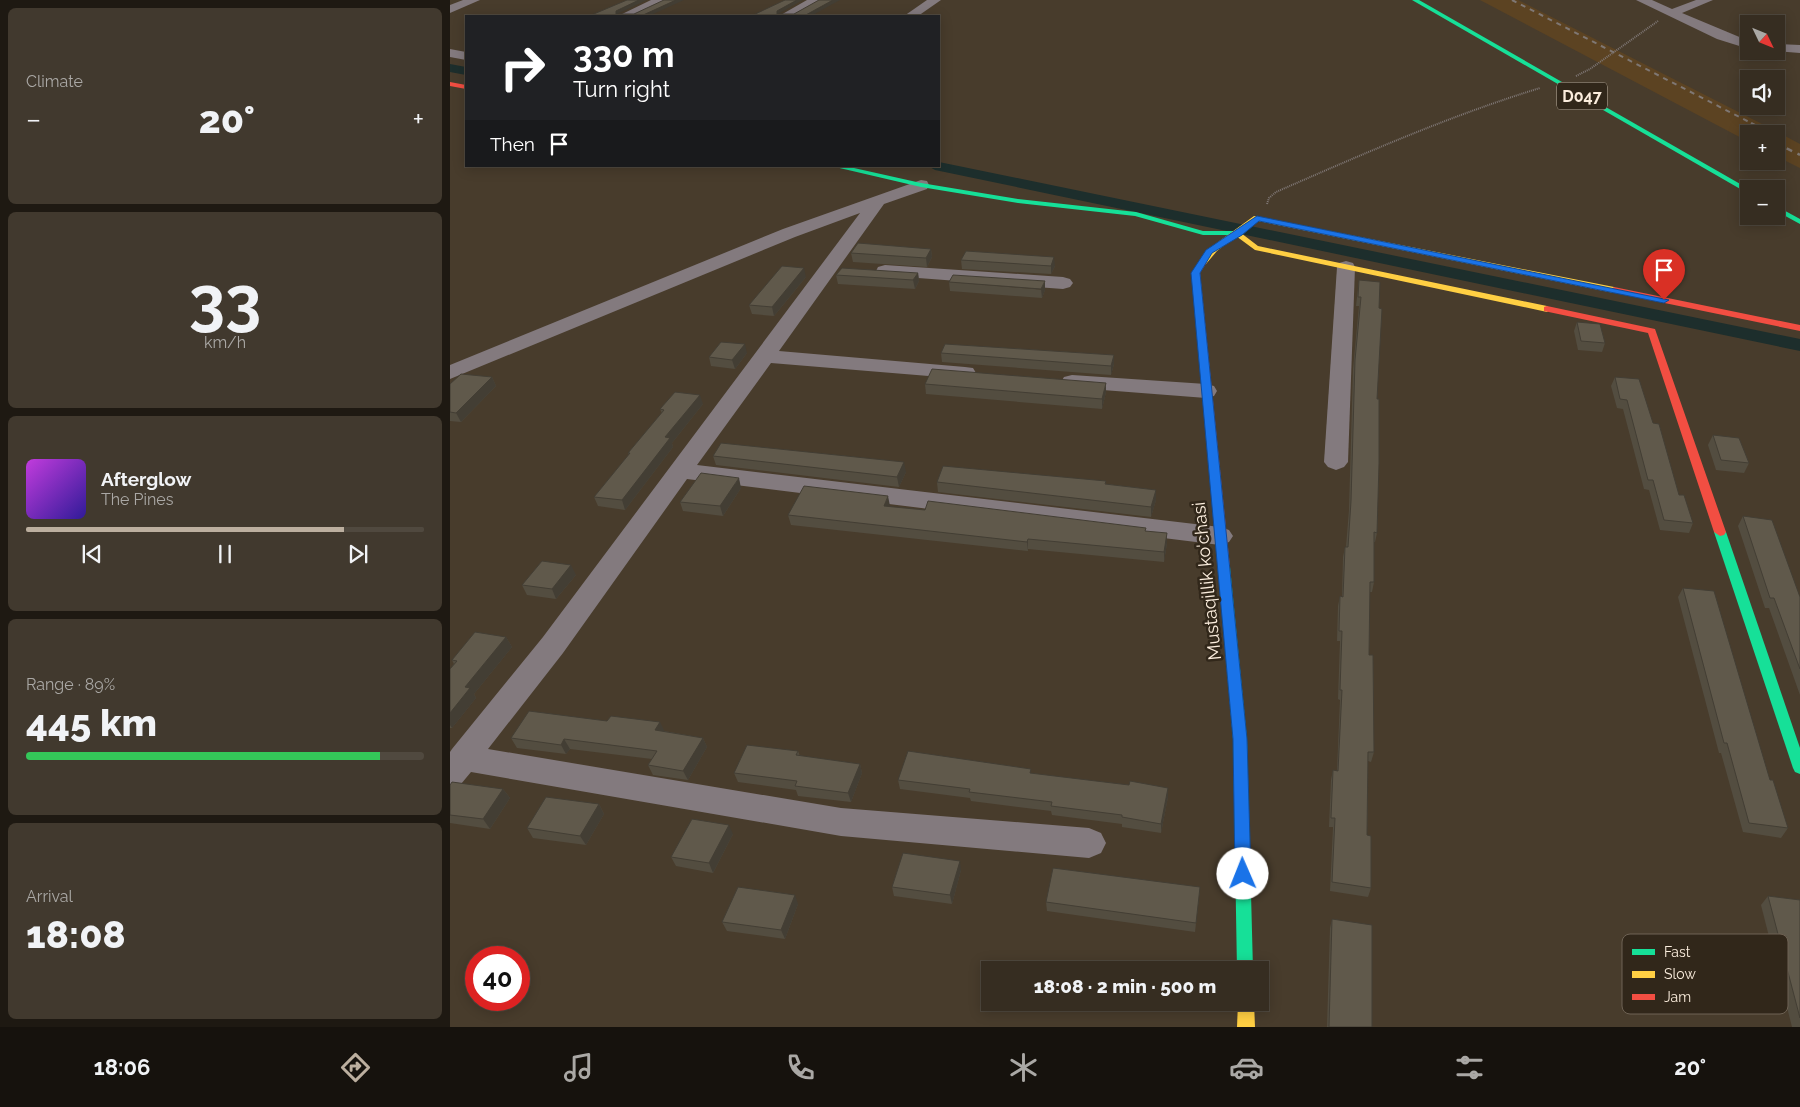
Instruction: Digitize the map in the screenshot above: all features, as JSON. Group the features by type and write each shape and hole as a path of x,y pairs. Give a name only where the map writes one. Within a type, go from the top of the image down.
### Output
{"street":[{"path":"450,9 474,0"},
{"path":"626,15 661,0"},
{"path":"786,15 816,0"},
{"path":"912,15 935,0"},
{"name":"D047","path":"1416,0 1740,187"},
{"path":"1642,0 1722,36 1740,42"},
{"path":"1672,14 1707,0"},
{"path":"1785,48 1800,49"},
{"path":"450,53 465,56"},
{"path":"450,84 465,87"},
{"path":"839,167 921,185 1018,201 1136,214 1203,233 1239,233 1255,248 1652,331 1800,768"},
{"path":"450,373 789,233 921,185"},
{"path":"457,766 553,645 766,356 840,268 878,200"},
{"path":"1785,213 1800,222"},
{"path":"1257,218 1800,328"},
{"name":"Mustaqillik ko'chasi","path":"1245,961 1240,739 1196,273 1209,252 1239,233 1257,218"},
{"path":"1336,462 1346,268"},
{"path":"869,270 1063,283"},
{"path":"766,356 982,375"},
{"path":"1051,380 1206,391"},
{"path":"681,471 1220,536"},
{"path":"457,766 841,822 1089,843"},
{"path":"1246,1011 1246,1027"}],"path":[{"path":"1257,218 1269,198 1276,192 1408,135 1488,104 1557,82 1590,69 1650,25 1672,14"}],"shaded area":[{"path":"1480,0 1518,0 1740,113 1740,115 1744,115 1764,125 1740,125 1740,137"},
{"path":"1785,136 1800,144 1800,168 1785,160"}],"building":[{"path":"627,0 639,0 616,11 616,14 634,14 664,0 676,0 643,15 591,15"},
{"path":"785,0 797,0 777,11 777,14 794,14 819,0 833,0 806,15 753,15"},
{"path":"858,243 931,249 926,258 851,253"},
{"path":"966,251 1054,257 1051,266 961,260"},
{"path":"782,266 804,268 772,307 749,305"},
{"path":"842,268 918,273 913,280 836,275"},
{"path":"953,275 1045,281 1041,289 949,282"},
{"path":"1359,280 1380,282 1379,308 1382,309 1377,399 1379,399 1379,464 1377,533 1374,532 1374,582 1370,582 1369,655 1373,655 1374,752 1368,752 1367,835 1371,836 1371,888 1332,882 1335,818 1331,818 1333,770 1338,771 1342,690 1340,690 1342,631 1339,631 1340,596 1343,597 1345,547 1348,547 1351,501 1355,360 1361,297 1358,297"},
{"path":"1577,322 1600,324 1605,343 1581,341"},
{"path":"721,342 745,344 732,360 709,357"},
{"path":"945,344 1114,355 1111,366 941,353"},
{"path":"932,369 1106,383 1102,399 925,384"},
{"path":"461,374 492,377 456,413 450,412 450,384"},
{"path":"1615,377 1639,379 1653,423 1659,424 1679,495 1684,495 1693,523 1664,520 1653,480 1648,480 1627,400 1620,399"},
{"path":"675,392 700,395 665,437 670,438 622,500 594,497 664,410 660,409"},
{"path":"1713,435 1739,438 1749,463 1721,460"},
{"path":"721,443 904,462 897,477 713,456"},
{"path":"943,466 1106,481 1105,484 1156,490 1151,507 937,482"},
{"path":"701,473 739,478 720,506 680,502"},
{"path":"804,486 888,496 884,506 925,510 928,501 1146,528 1145,531 1167,533 1164,552 1028,539 1027,542 788,515"},
{"path":"1743,516 1772,520 1800,597 1800,669 1774,598 1770,598"},
{"path":"542,561 571,565 552,589 522,585"},
{"path":"1683,588 1714,591 1770,780 1773,780 1788,828 1749,823 1727,743 1724,743"},
{"path":"475,632 506,637 465,687 470,688 450,713 450,669 457,661 452,660"},
{"path":"529,711 607,721 611,716 660,722 655,730 703,738 683,771 648,765 657,751 564,739 561,745 511,738"},
{"path":"747,745 798,751 796,755 860,764 848,793 795,786 797,781 734,773"},
{"path":"908,751 1031,769 1030,773 1129,785 1130,781 1168,788 1161,824 1122,817 1122,815 1051,806 1052,802 969,792 970,789 898,780"},
{"path":"452,782 503,789 483,819 450,815 450,785"},
{"path":"546,797 599,804 580,836 527,828"},
{"path":"692,819 729,825 709,863 671,857"},
{"path":"903,853 960,861 950,895 892,887"},
{"path":"1053,868 1200,887 1196,923 1046,902"},
{"path":"738,887 795,895 781,930 722,922"},
{"path":"1768,896 1800,900 1800,1018 1788,972 1788,934 1778,934"},
{"path":"1332,919 1372,925 1372,1027 1329,1027"}],"waterway":[{"path":"450,68 465,71"},
{"path":"940,167 1800,345"}],"railway":[{"path":"1512,0 1753,124"},
{"path":"1751,123 1755,125"},
{"path":"1785,148 1800,155"}],"traffic: fast":[{"path":"1415,0 1740,187"},
{"path":"839,167 921,185 1018,201 1136,214 1203,233 1237,233"},
{"path":"1785,213 1800,222"},
{"path":"1720,532 1800,768"},
{"path":"1224,567 1240,739 1245,961"}],"traffic: slow":[{"path":"1203,262 1220,243 1257,218 1614,290"},
{"path":"1237,233 1255,248 1547,309"},
{"path":"1246,1011 1246,1027"}],"traffic: jam":[{"path":"450,84 465,87"},
{"path":"1203,262 1196,273 1224,567"},
{"path":"1614,290 1800,328"},
{"path":"1547,309 1652,331 1720,532"}],"route":[{"path":"1243,874 1240,739 1198,315 1196,273 1209,252 1239,233 1257,218 1664,300"}]}
